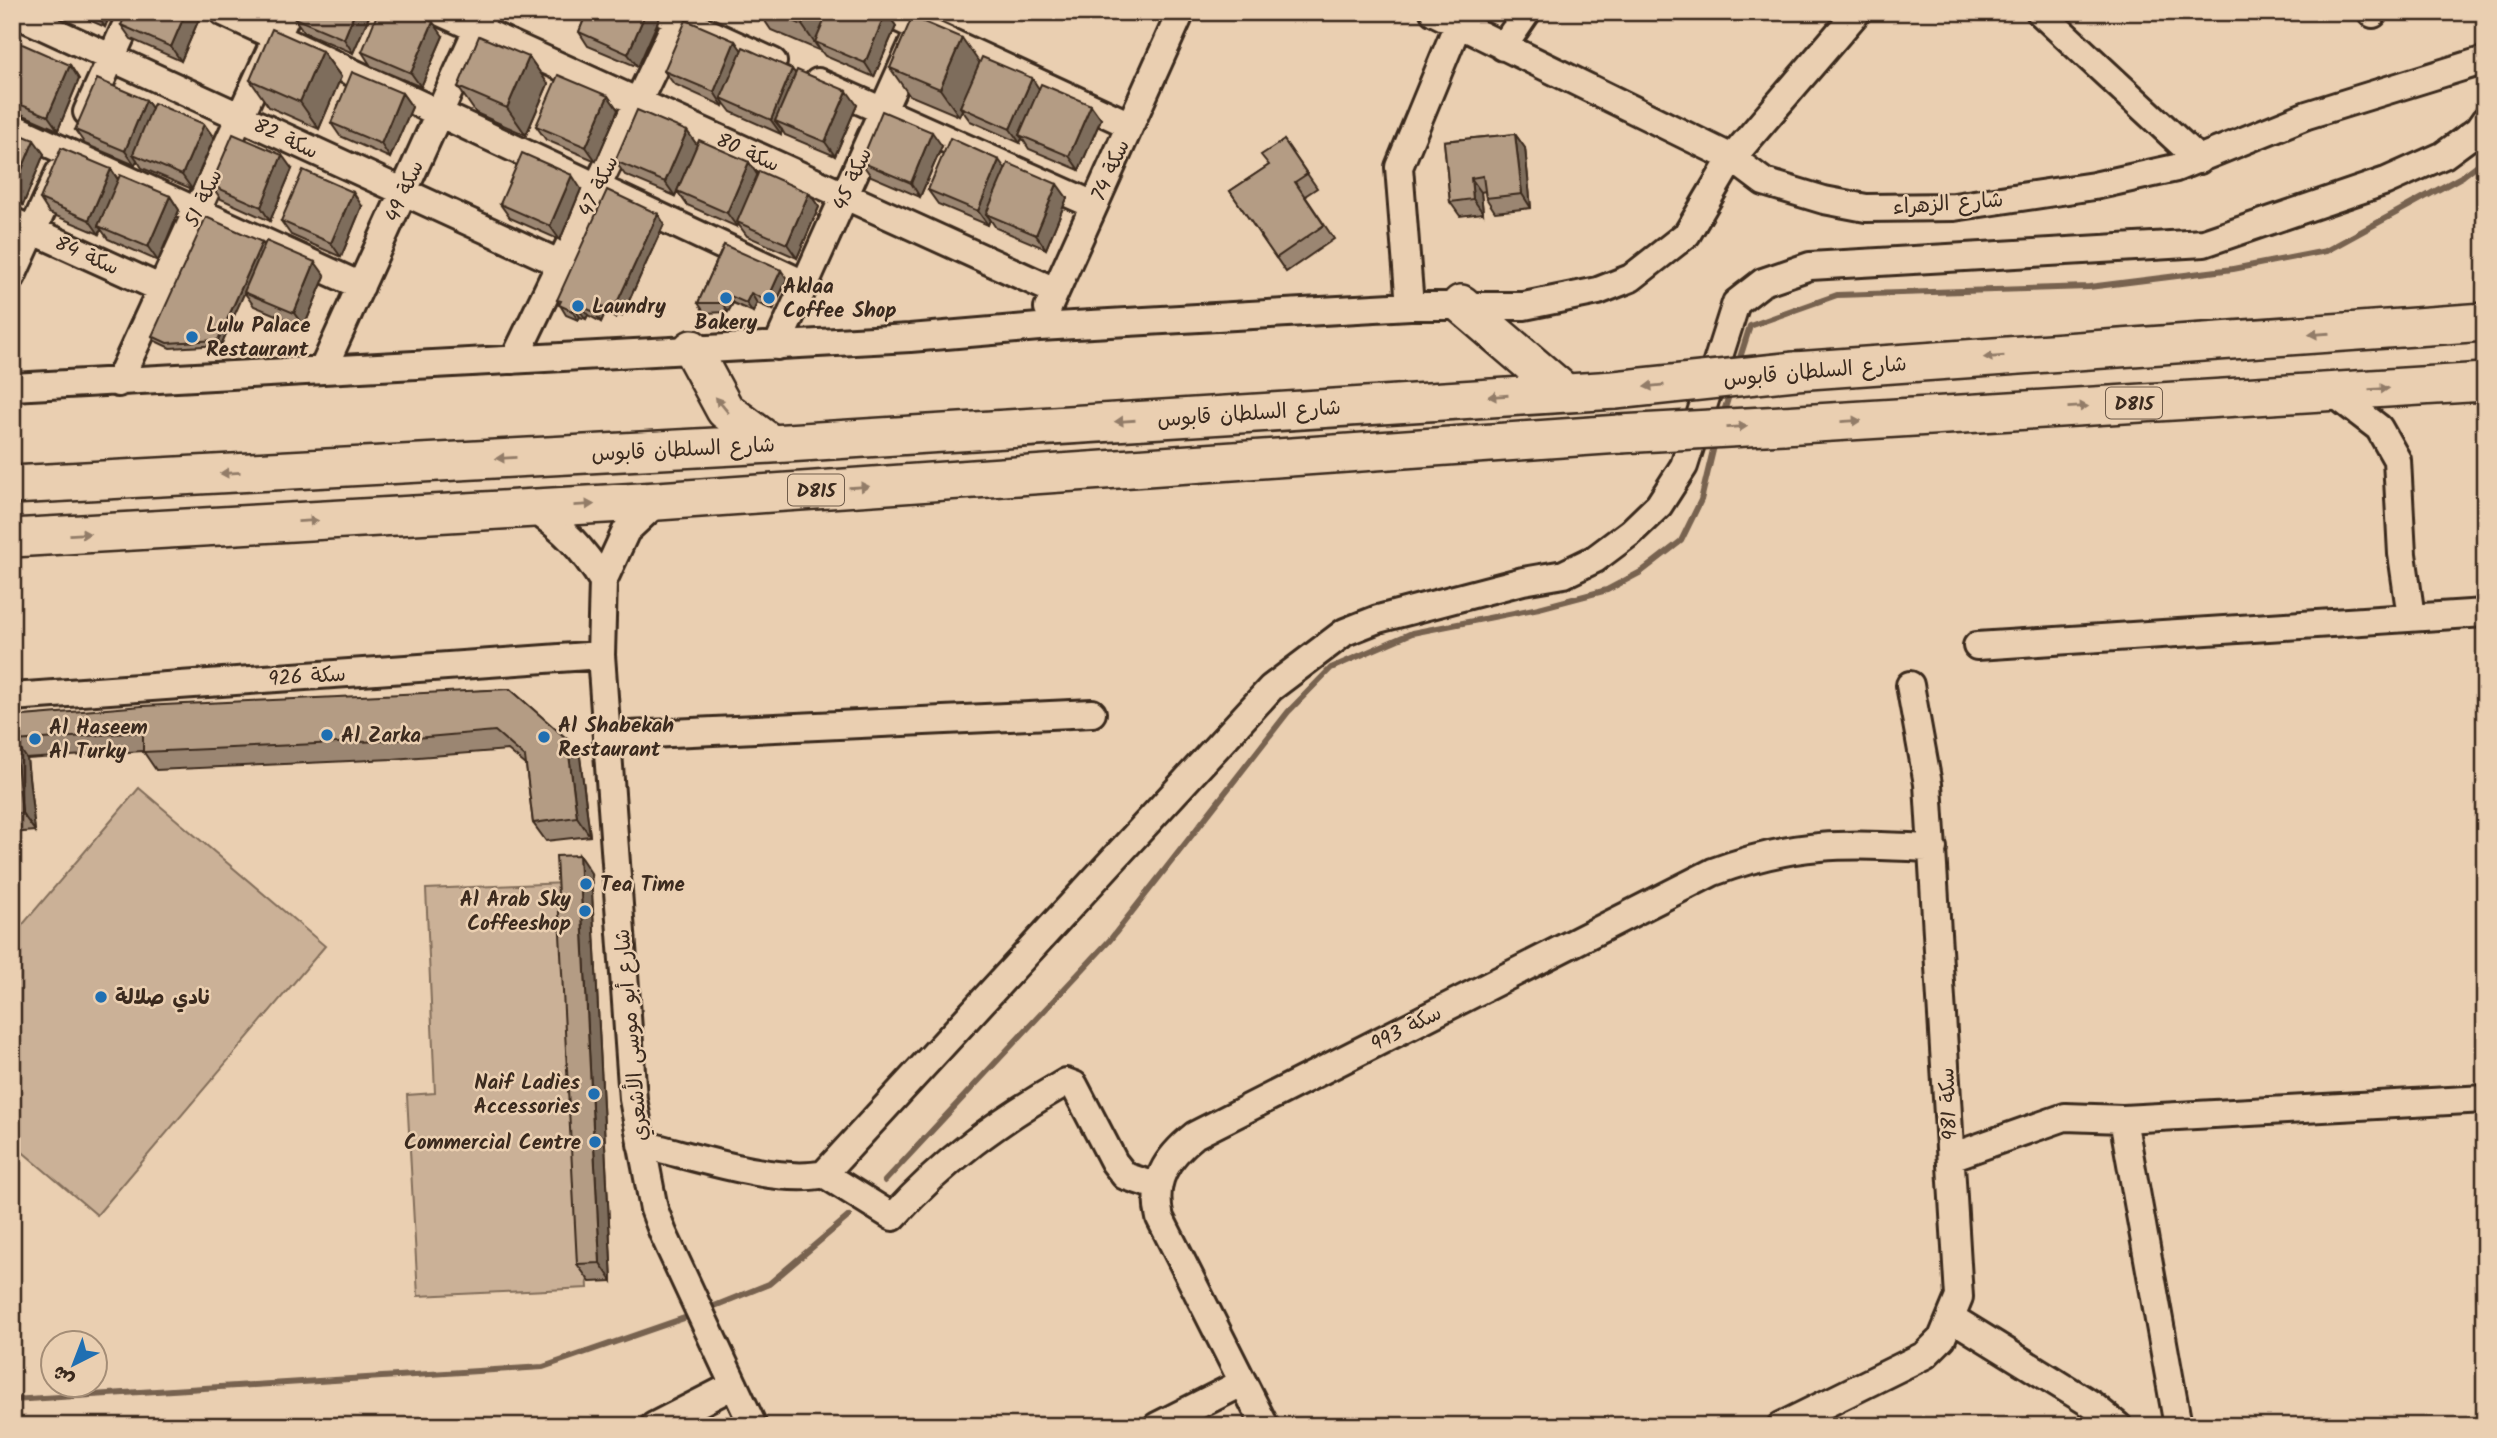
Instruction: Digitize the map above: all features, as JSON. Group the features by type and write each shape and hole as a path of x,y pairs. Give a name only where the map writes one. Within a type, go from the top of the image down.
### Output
{"highway":[{"path":"1461,304 1563,392"},
{"name":"شارع السلطان قابوس","path":"12,485 771,444 1615,390 1795,371 2485,322"},
{"path":"692,349 717,400 725,410 771,444"},
{"name":"D815","path":"12,538 657,501 1619,434 2485,382"}],"street":[{"name":"سكة 82","path":"12,12 561,264"},
{"path":"12,276 23,226 69,152 132,12"},
{"path":"223,12 804,284"},
{"name":"سكة 51","path":"118,383 288,12"},
{"name":"سكة 80","path":"440,12 482,21 638,102 1055,291"},
{"path":"885,12 924,20 1130,125"},
{"name":"شارع الزهراء","path":"1434,12 1732,158 1764,182 1824,200 1866,208 1954,207 2095,186 2199,160 2307,115 2485,60"},
{"path":"1503,47 1527,12"},
{"path":"12,387 777,346 1039,327 1410,306 1524,306 1598,291 1631,278 1687,234 1732,158 1857,12"},
{"path":"2040,12 2199,160"},
{"name":"سكة 74","path":"1039,327 1178,13"},
{"path":"674,14 1094,205"},
{"name":"سكة 47","path":"514,360 638,102 674,14"},
{"name":"سكة 45","path":"777,346 924,20"},
{"name":"سكة 49","path":"323,369 482,21"},
{"path":"1410,306 1399,167 1458,24"},
{"path":"640,1144 772,1174 806,1178 824,1174 1271,688 1299,664 1345,632 1378,619 1564,573 1595,559 1631,532 1659,505 1684,466 1736,303 1763,282 1810,266 2204,243 2386,181 2444,155 2478,130 2485,120"},
{"path":"12,127 361,286"},
{"name":"سكة 84","path":"23,226 162,289"},
{"path":"2332,391 2379,428 2397,460 2402,554 2411,617"},
{"name":"شارع أبو موسى الأشعري","path":"657,501 626,531 603,581 601,655 633,1099 640,1144 663,1233 753,1426"},
{"path":"532,508 559,526 582,547 603,581"},
{"path":"1977,646 2485,613"},
{"name":"سكة 926","path":"12,697 601,655"},
{"name":"سكة 981","path":"1781,1426 1925,1356 1942,1338 1959,1297 1928,784 1910,685"},
{"path":"607,736 1092,713"},
{"name":"سكة 993","path":"1156,1186 1165,1164 1175,1150 1195,1135 1713,872 1755,857 1792,848 1844,844 1933,848"},
{"path":"824,1174 893,1216 939,1168 1006,1116 1066,1082 1074,1085 1114,1162 1125,1176 1156,1186 1160,1218 1265,1426"},
{"path":"1951,1157 2065,1117 2123,1119 2485,1099"},
{"path":"2123,1119 2178,1426"},
{"path":"1952,1318 2091,1404 2119,1426"},
{"path":"654,1426 728,1374"},
{"path":"1157,1426 1242,1383"}],"shaded area":[{"path":"139,788 325,946 97,1215 12,1143 12,937"},
{"path":"566,883 588,1288 418,1296 407,1095 435,1093 426,889"}],"building":[{"path":"127,12 186,12 171,47 121,25"},
{"path":"296,12 355,12 344,39 294,18"},
{"path":"378,12 410,12 433,22 411,73 362,52"},
{"path":"587,12 646,12 628,54 579,32"},
{"path":"773,12 808,12 802,25"},
{"path":"828,12 886,12 865,63 815,42"},
{"path":"912,17 962,38 940,89 890,68"},
{"path":"686,20 735,41 714,92 664,71"},
{"path":"272,29 322,51 300,102 250,80"},
{"path":"479,36 529,57 507,108 458,87"},
{"path":"20,43 70,65 48,116 12,101 12,61"},
{"path":"743,47 792,69 771,120 721,98"},
{"path":"982,57 1032,78 1010,129 960,107"},
{"path":"797,70 847,91 825,142 775,121"},
{"path":"352,72 402,93 381,144 331,123"},
{"path":"558,75 608,96 586,147 536,126"},
{"path":"97,79 146,100 125,151 75,130"},
{"path":"1041,84 1091,105 1069,156 1019,135"},
{"path":"154,103 204,124 182,175 133,154"},
{"path":"637,110 687,131 665,182 615,161"},
{"path":"882,111 932,132 911,183 861,162"},
{"path":"12,131 34,140 13,191 12,191"},
{"path":"233,134 282,155 261,207 211,185"},
{"path":"1515,134 1522,194 1486,198 1483,176 1471,178 1473,199 1450,202 1444,141"},
{"path":"950,138 999,160 978,211 928,190"},
{"path":"699,140 749,162 727,213 677,191"},
{"path":"1284,140 1307,174 1295,182 1324,225 1276,258 1230,191 1269,165 1261,155"},
{"path":"61,148 111,169 89,220 40,199"},
{"path":"522,153 572,175 550,226 500,204"},
{"path":"1008,163 1057,184 1036,235 986,214"},
{"path":"303,170 353,192 331,243 281,221"},
{"path":"759,171 809,193 787,244 737,222"},
{"path":"120,175 170,196 148,247 98,226"},
{"path":"607,190 658,214 615,307 610,305 608,309 598,304 594,312 581,306 579,310 574,307 572,311 559,305 561,301 557,300"},
{"path":"206,217 262,242 218,340 167,343 152,336"},
{"path":"266,241 315,262 294,313 244,292"},
{"path":"724,245 781,270 767,301 751,293 746,303 726,294 722,303 698,303"},
{"path":"510,689 567,739 577,817 533,823 525,757 495,731 381,741 143,752 143,732 15,741 22,813 12,814 12,717 142,706"},
{"path":"579,855 600,1263 577,1264 556,856"}],"waterway":[{"path":"1738,364 1750,326 1837,295 2089,287 2233,269 2326,251 2463,176 2485,159"},
{"path":"1722,418 1730,392"},
{"path":"885,1181 1110,940 1288,712 1331,668 1412,633 1539,608 1607,590 1641,572 1681,541 1701,500 1715,442"},
{"path":"707,1309 769,1284 849,1216"},
{"path":"12,1400 543,1367 693,1315"}],"place":[{"name":"Bakery","path":"726,298"},
{"name":"Aklaa Coffee Shop","path":"769,298"},
{"name":"Laundry","path":"578,306"},
{"name":"Lulu Palace Restaurant","path":"192,337"},
{"name":"Al Zarka","path":"327,735"},
{"name":"Al Shabekah Restaurant","path":"544,737"},
{"name":"Al Haseem Al Turky","path":"35,739"},
{"name":"Tea Time","path":"586,884"},
{"name":"Al Arab Sky Coffeeshop","path":"585,911"},
{"name":"نادي صلالة","path":"101,997"},
{"name":"Naif Ladies Accessories","path":"594,1094"},
{"name":"Commercial Centre","path":"595,1142"}]}
